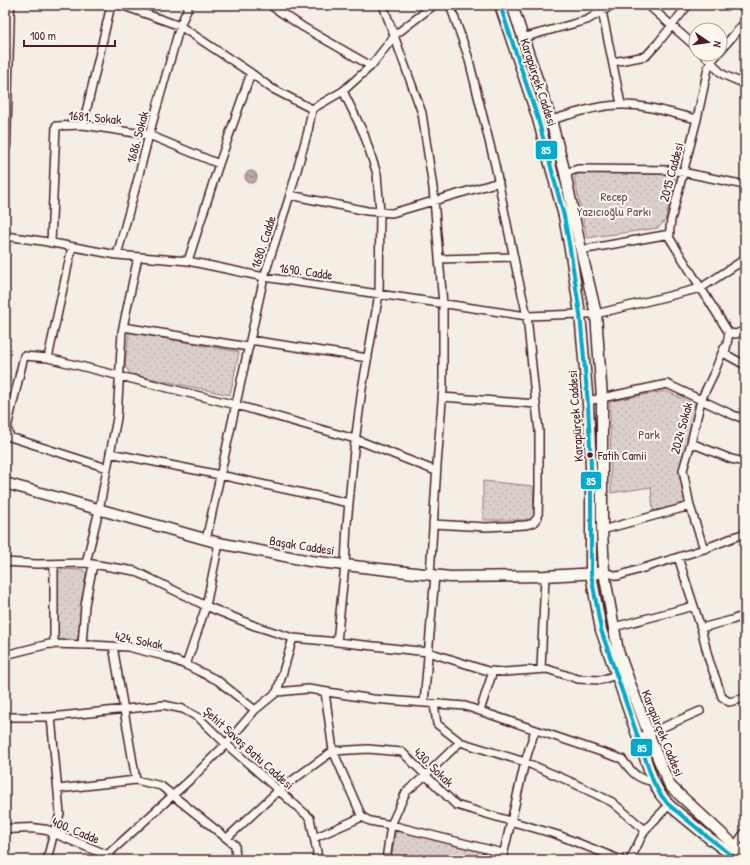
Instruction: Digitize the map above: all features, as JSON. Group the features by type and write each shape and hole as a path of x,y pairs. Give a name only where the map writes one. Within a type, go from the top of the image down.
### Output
{"main road":[{"path":"5,146 9,5"},
{"name":"Karapürçek Caddesi","path":"500,5 538,119 564,216 571,255 580,314 588,401 591,467 591,574 601,630 653,780 660,794 669,805 738,860"},
{"name":"Karapürçek Caddesi","path":"512,5 551,120 565,173 596,314 602,398 602,530 604,572 618,651 648,733 670,786 735,846 745,853"},
{"name":"Başak Caddesi","path":"5,483 206,540 310,561 450,577 545,576 604,572"}],"street":[{"path":"83,125 111,5"},
{"path":"121,5 180,26 271,88 312,110 343,91 371,66 395,35 434,5"},
{"name":"1686. Sokak","path":"117,255 180,26 189,5"},
{"path":"270,5 371,66"},
{"path":"383,5 422,113 434,201 443,304 442,397 436,471 432,575 424,703"},
{"path":"433,524 486,527 526,525 533,523 538,517 539,487 539,431 527,316 499,182 468,56 450,5"},
{"path":"522,38 587,20 610,5"},
{"path":"648,5 688,41"},
{"path":"613,62 646,56 688,5"},
{"path":"602,11 621,104"},
{"path":"728,42 745,22"},
{"name":"2015 Caddesi","path":"670,234 671,220 711,62"},
{"path":"712,62 724,75 745,84"},
{"path":"188,261 219,164 251,73"},
{"path":"337,642 355,440 379,294 380,212 377,174 364,134 343,91"},
{"path":"551,120 601,106 621,104 647,107 697,119"},
{"name":"1680. Cadde","path":"206,540 264,277 290,195 308,131 312,110"},
{"name":"1681. Sokak","path":"51,243 56,126 83,125 149,135 219,164"},
{"path":"565,173 578,168 672,170 745,185"},
{"path":"290,195 367,211 392,213 499,182"},
{"path":"581,250 670,234 669,237 729,332 736,334 745,330"},
{"name":"1690. Cadde","path":"5,236 42,241 117,255 188,261 264,277 527,316 596,314 701,288 743,261"},
{"path":"48,358 72,247"},
{"path":"82,645 89,564 117,418 122,332 138,257"},
{"path":"439,259 514,257"},
{"path":"743,261 745,269"},
{"path":"123,327 368,358"},
{"path":"729,332 725,354 745,365"},
{"name":"2024 Sokak","path":"704,549 690,506 683,470 701,400 714,373 729,332"},
{"path":"107,468 10,437 7,428 24,356 48,358 236,404 355,440 436,471"},
{"path":"588,401 667,384 733,415 745,419"},
{"path":"442,397 536,404"},
{"path":"691,443 731,459 745,462"},
{"path":"110,453 349,503"},
{"path":"602,530 690,506"},
{"path":"604,572 618,576 678,558 745,533"},
{"path":"186,665 206,606 219,543"},
{"path":"678,558 701,628 709,660 722,697 729,702 745,698"},
{"path":"5,562 37,564 89,564 134,571 206,606 255,626 293,638 428,652 488,671 504,672 547,669 578,679 601,680 616,676"},
{"path":"54,564 54,644"},
{"path":"541,669 545,576"},
{"path":"614,627 694,606"},
{"path":"701,628 745,615"},
{"path":"277,692 293,638"},
{"name":"424. Sokak","path":"5,655 49,644 128,647 164,656 217,680 255,710"},
{"path":"112,646 136,780"},
{"path":"480,712 492,671"},
{"path":"109,858 226,744 255,710 277,692 308,689 373,699 465,706 622,759 634,774 645,780 653,780"},
{"path":"325,692 333,751 362,817 370,821 391,825 502,856 525,762 535,730"},
{"path":"434,704 437,724 460,742 525,762 569,781 612,802 645,830"},
{"name":"Şehit Savaş Batu Caddesi","path":"5,717 51,718 164,705 182,709 199,718 226,744 310,818 316,860"},
{"path":"638,738 700,711"},
{"path":"47,860 60,814 51,718"},
{"path":"386,860 391,825 406,792 460,742"},
{"name":"430. Sokak","path":"333,751 368,749 402,752 456,805 558,835 621,860"},
{"path":"227,838 279,790 333,751"},
{"path":"58,789 136,780 161,786 235,845 236,860"},
{"path":"630,860 645,830 669,805"},
{"path":"314,838 362,817"},
{"name":"400. Cadde","path":"5,829 40,829 54,832 109,858"},
{"path":"735,846 745,832"}],"green space":[{"name":"Recep Yazıcıoğlu Parkı","path":"582,172 675,175 675,181 665,221 658,228 587,238 574,177"},
{"path":"129,332 239,352 230,395 130,374 125,366"},
{"name":"Park","path":"666,391 696,405 679,473 685,501 683,504 653,511 651,487 611,493 610,401"},
{"path":"483,481 533,486 534,517 530,520 483,520"},
{"path":"63,569 82,570 86,574 77,641 60,642 58,637 57,574"},
{"path":"399,831 496,855 498,860 391,860 395,834"}],"water":[{"path":"249,171 253,171 257,177 253,183 249,183 245,179 245,175"}],"transit line":[{"name":"85","path":"500,5 538,119 564,216 571,255 580,314 588,404 591,467 591,574 601,630 653,781 660,794 669,805 738,860"}],"place":[{"name":"Fatih Camii","path":"590,455"}]}
